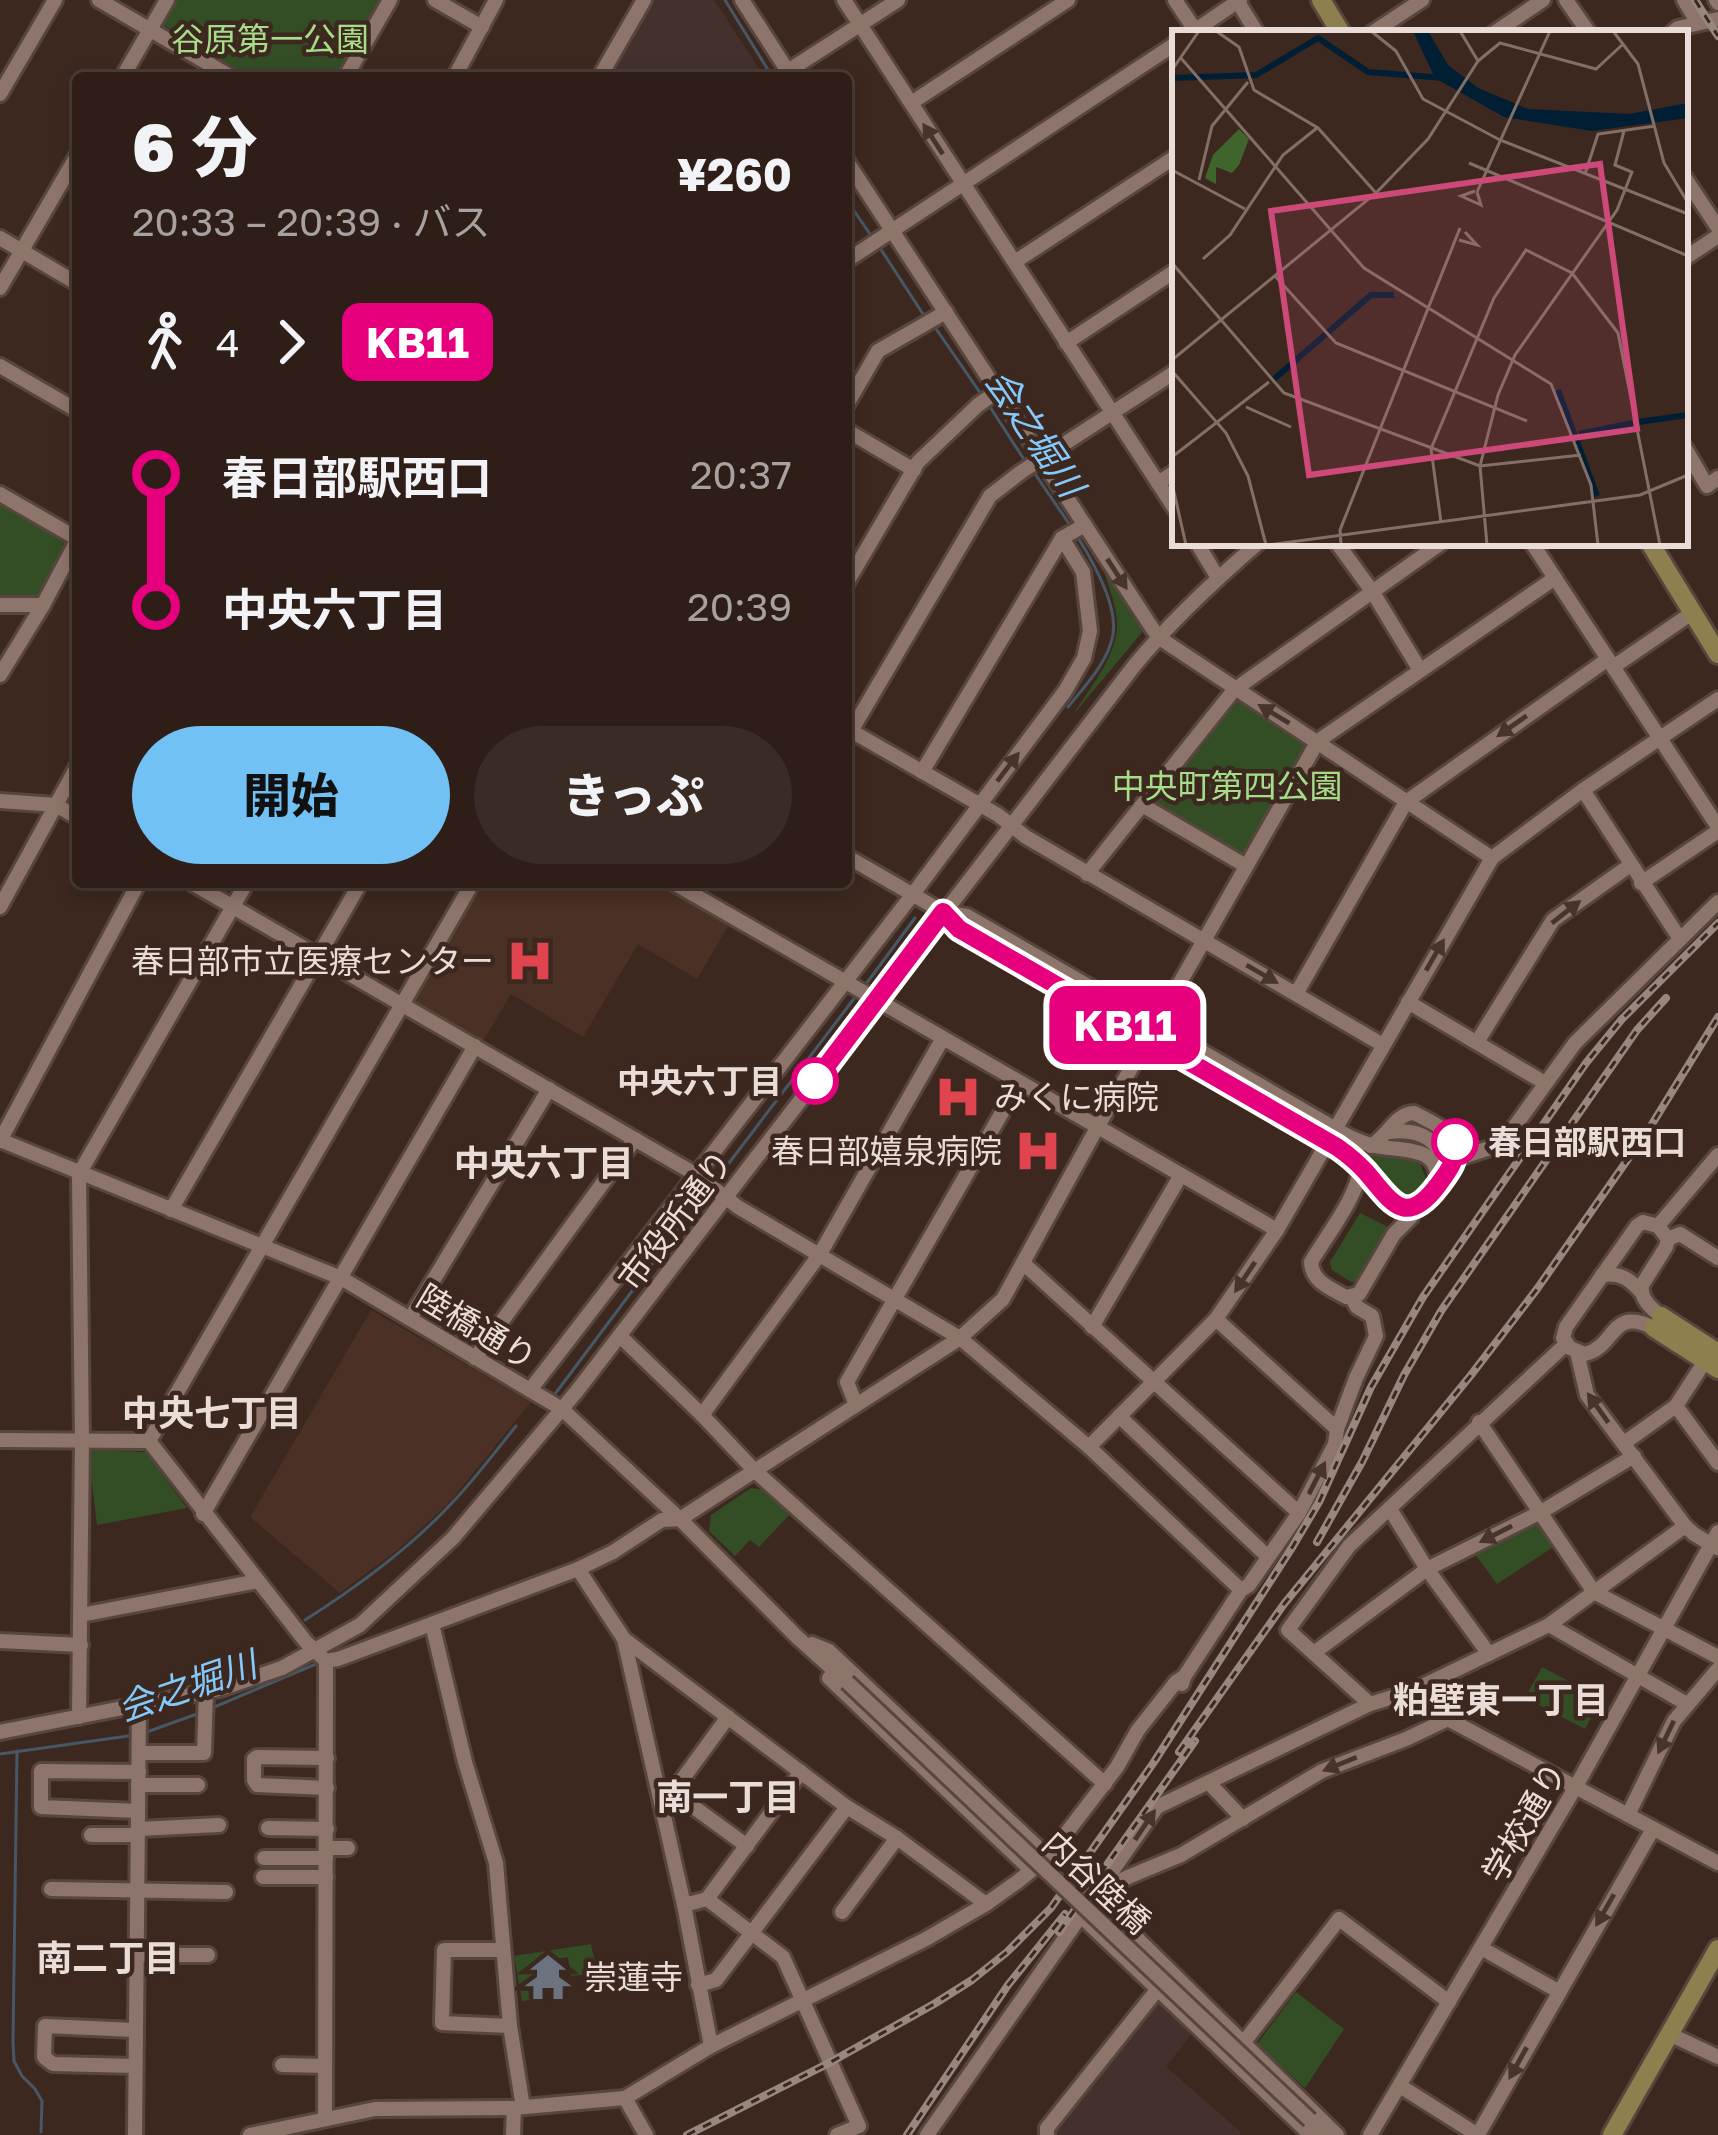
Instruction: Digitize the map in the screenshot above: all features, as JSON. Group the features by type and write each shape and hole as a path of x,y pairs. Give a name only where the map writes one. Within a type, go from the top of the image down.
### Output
{"main road":[{"path":"1321,0 1339,30"},
{"path":"1652,546 1718,654"},
{"path":"1657,1322 1714,1361"},
{"path":"1612,2135 1718,1949"}],"street":[{"path":"2,87 55,0"},
{"path":"99,0 223,72"},
{"path":"126,72 166,0"},
{"path":"348,72 390,0"},
{"path":"435,0 482,27"},
{"path":"457,72 496,0"},
{"path":"602,72 644,0"},
{"path":"742,0 789,72"},
{"path":"844,0 1172,504"},
{"path":"793,72 898,0"},
{"path":"910,104 1068,0"},
{"path":"1175,0 1194,30"},
{"path":"1377,30 1422,0"},
{"path":"1498,30 1543,0"},
{"path":"1566,0 1587,30"},
{"path":"1684,0 1698,22"},
{"path":"1198,30 1239,1 1256,30"},
{"path":"1676,30 1718,19"},
{"path":"852,256 1172,46"},
{"path":"1016,261 1172,159"},
{"path":"0,288 72,164"},
{"path":"852,170 1040,460 1074,531 1158,638 1492,858"},
{"path":"1688,183 1718,232 1688,256"},
{"path":"0,238 72,280"},
{"path":"1066,343 1172,274"},
{"path":"852,396 878,351 943,314"},
{"path":"0,366 72,408"},
{"path":"852,725 990,496 1172,374"},
{"path":"852,574 918,462 995,393"},
{"path":"852,434 914,470"},
{"path":"1688,453 1707,486 1718,478"},
{"path":"1158,483 1172,474"},
{"path":"0,494 72,536"},
{"path":"922,772 1074,531"},
{"path":"533,1392 915,896 993,813 1084,658 1090,631 1074,531"},
{"path":"1199,546 1218,578"},
{"name":"市役所通り","path":"0,1732 206,1691 321,1656 453,1538 557,1406 620,1336 721,1195 873,998 939,909 993,813 1158,638 1255,546"},
{"path":"1339,546 1420,670"},
{"path":"1088,874 1234,690 1438,546"},
{"path":"1534,546 1718,829 1641,883"},
{"path":"0,675 72,550"},
{"path":"321,1656 338,1659 578,1569 662,1520 680,1519 961,1338 993,1311 1318,741 1555,578"},
{"path":"0,605 43,605"},
{"path":"1296,994 1406,802 1692,613"},
{"path":"1089,1447 1216,1319 1277,1230 1492,858 1582,790 1718,699"},
{"path":"852,732 1383,1045"},
{"path":"0,907 72,776"},
{"path":"1582,790 1680,940"},
{"path":"0,801 56,805 72,814"},
{"path":"1142,806 1246,866"},
{"path":"852,859 939,909 959,929 1331,1135 1427,1156 1441,1182"},
{"path":"1477,1042 1553,920 1629,866"},
{"path":"0,1141 137,888"},
{"path":"201,888 699,1176 721,1195 961,1338 1089,1447 1241,1590"},
{"path":"79,1717 79,1174 244,888"},
{"path":"171,1210 358,888"},
{"path":"149,1441 469,888"},
{"path":"682,888 1277,1230"},
{"path":"1456,1159 1502,1144 1575,1043 1718,902"},
{"path":"1408,1001 1545,1083"},
{"path":"702,1415 820,1254 943,1038"},
{"path":"203,1514 475,1046"},
{"path":"856,1405 847,1382 1019,1083"},
{"path":"410,1318 549,1089"},
{"path":"1331,1135 1391,1202 1403,1207 1426,1201 1456,1159 1451,1135 1414,1113 1402,1116 1371,1146"},
{"path":"1389,1132 1406,1130 1426,1136 1444,1159 1441,1182"},
{"path":"475,1358 635,1139"},
{"name":"陸橋通り","path":"0,1141 341,1278 557,1406 847,1682"},
{"path":"1658,1226 1718,1155"},
{"path":"250,2135 375,2109 518,2107 626,2098 711,2046 926,1939 986,1904 1048,1857 1105,1784 1138,1730 1184,1677 1241,1590 1250,1585 1299,1513 1335,1444 1356,1378 1376,1336 1372,1316 1352,1298 1317,1280 1311,1262 1355,1188 1360,1166"},
{"path":"1092,1327 1181,1174"},
{"path":"1352,1298 1413,1207"},
{"path":"1668,1239 1658,1226 1643,1222 1637,1226 1563,1338 1587,1395 1685,1526 1716,1541"},
{"path":"1641,1292 1675,1234 1718,1258"},
{"path":"1023,1263 1299,1513"},
{"path":"1571,1348 1585,1354 1600,1348 1611,1331 1627,1321 1657,1322 1641,1292 1625,1277 1602,1276"},
{"path":"1216,1319 1337,1430"},
{"path":"620,1336 755,1471 1105,1784"},
{"path":"1370,1705 1288,1630 1348,1546 1479,1422 1571,1348"},
{"path":"1624,1443 1676,1406 1714,1361"},
{"path":"1676,1406 1718,1463"},
{"path":"1119,1416 1268,1556"},
{"path":"1479,1422 1594,1592 1718,1658"},
{"path":"0,1440 149,1441"},
{"path":"149,1441 321,1656 327,1788 325,2066 320,2124"},
{"path":"1315,1652 1427,1569 1541,1512 1634,1456"},
{"path":"1390,1509 1489,1654"},
{"path":"927,2135 1157,1808 1549,1625 1685,1526"},
{"name":"学校通り","path":"1370,2135 1716,1541"},
{"path":"578,1569 624,1639 847,1807 986,1904"},
{"path":"81,1615 258,1581"},
{"path":"432,1624 465,1762 496,1863 518,2107 513,2135"},
{"path":"1549,1625 1687,1704"},
{"path":"797,1636 830,1652 1048,1857"},
{"path":"797,1636 820,1670 1030,1870"},
{"path":"624,1639 711,2046"},
{"path":"0,1641 81,1645"},
{"path":"1628,1815 1674,1721 1718,1669"},
{"name":"内谷陸橋","path":"847,1682 1311,2128"},
{"path":"139,1741 204,1753 206,1691"},
{"path":"1412,1691 1448,1719 1718,1864"},
{"path":"135,2135 140,1706"},
{"path":"673,1792 728,1717"},
{"path":"1098,1895 1127,1876 1181,1856 1322,1771 1448,1719"},
{"path":"327,1758 254,1759 257,1784 327,1788"},
{"path":"138,1810 40,1808 41,1771 198,1785"},
{"path":"684,1905 707,1899 801,1772"},
{"path":"1210,1784 1243,1819"},
{"path":"656,1790 673,1792 746,1846"},
{"path":"698,1985 716,1980 847,1807"},
{"path":"91,1835 219,1825"},
{"path":"268,1828 326,1829"},
{"path":"1400,2086 1475,2135 1653,1829"},
{"path":"842,1912 897,1838"},
{"path":"264,1858 348,1848"},
{"path":"263,1877 326,1877"},
{"path":"51,1889 226,1892"},
{"path":"1098,1895 1337,2135"},
{"path":"707,1899 783,1957 859,2126 837,2135"},
{"path":"1082,1917 1156,1990 1311,2128 1325,2135"},
{"path":"1244,2042 1339,1919 1449,2002"},
{"path":"1481,1948 1558,1991"},
{"path":"503,1950 444,1950 442,2024 510,2026"},
{"path":"136,1954 208,1955"},
{"path":"1047,2135 1047,2128 1156,1990"},
{"path":"135,2030 45,2026 44,2056 53,2064 135,2066"},
{"path":"1669,2034 1718,2057"},
{"path":"281,2065 325,2066"},
{"path":"626,2098 646,2135"}],"shaded area":[{"path":"652,0 714,0 761,72 610,72"},
{"name":"春日部市立医療センター","path":"474,888 671,888 730,923 697,979 638,944 583,1037 511,994 482,1043 409,1000"},
{"path":"371,1310 531,1402 449,1503 340,1593 250,1517"},
{"path":"1155,1985 1198,2025 1166,2067 1240,2135 1046,2135"}],"green space":[{"name":"谷原第一公園","path":"174,0 380,0 340,72 241,72 160,23"},
{"path":"0,498 72,541 41,602 0,602"},
{"path":"1102,565 1144,630 1073,715 1102,671 1116,633 1115,607"},
{"name":"中央町第四公園","path":"1233,698 1312,743 1242,860 1145,805"},
{"path":"1351,1147 1410,1156 1419,1161 1426,1178 1417,1192 1393,1194 1377,1170"},
{"path":"1360,1213 1386,1226 1387,1232 1358,1281 1351,1282 1332,1270 1330,1262"},
{"path":"88,1450 146,1452 187,1508 97,1525"},
{"path":"751,1488 767,1490 792,1512 759,1547 750,1540 735,1556 709,1531 711,1515"},
{"path":"1540,1514 1558,1544 1497,1584 1472,1550"},
{"path":"1542,1667 1601,1698 1585,1729 1525,1698"},
{"path":"591,1944 597,1973 571,1976 568,1957 535,1962 538,1999 522,2001 514,1956"},
{"path":"1296,1992 1344,2029 1305,2088 1257,2044"}],"waterway":[{"name":"会之堀川","path":"725,0 769,72"},
{"name":"会之堀川","path":"852,208 872,237"},
{"name":"会之堀川","path":"878,245 925,317"},
{"name":"会之堀川","path":"932,323 981,394"},
{"name":"会之堀川","path":"990,407 1027,464"},
{"name":"会之堀川","path":"1033,471 1072,528"},
{"name":"会之堀川","path":"1068,707 1101,663 1111,644 1114,622 1108,596 1077,536"},
{"name":"会之堀川","path":"866,984 915,918"},
{"name":"会之堀川","path":"713,1184 856,996"},
{"name":"会之堀川","path":"555,1394 707,1191"},
{"name":"会之堀川","path":"305,1620 417,1537 460,1495 516,1426"},
{"name":"会之堀川","path":"212,1708 316,1664"},
{"name":"会之堀川","path":"144,1733 197,1714"},
{"name":"会之堀川","path":"0,1754 135,1735"},
{"path":"17,1751 14,2061 42,2101 41,2132"}],"railway":[{"path":"1695,0 1718,36"},
{"path":"687,2135 934,2004 1007,1952 1051,1908 1154,1762 1293,1546 1319,1502 1371,1387 1423,1297 1586,1063 1622,1019 1718,923"},
{"path":"1317,1542 1441,1311 1637,1030 1666,998"},
{"path":"1179,1752 1284,1604 1537,1289 1649,1129 1718,1017"},
{"path":"1059,1932 1195,1741"},
{"path":"907,2135 1008,1985 1065,1914"}],"bus line":[{"name":"KB11","path":"815,1081 943,912 959,929 1337,1147 1391,1202 1413,1207 1426,1201 1456,1159 1455,1142"}],"place":[{"name":"春日部市立医療センター","path":"530,961"},
{"name":"中央六丁目","path":"815,1081"},
{"name":"みくに病院","path":"958,1097"},
{"name":"春日部駅西口","path":"1455,1142"},
{"name":"春日部嬉泉病院","path":"1038,1151"},
{"name":"崇蓮寺","path":"548,1977"}],"district":[{"name":"中央六丁目","path":"544,1163"},
{"name":"中央七丁目","path":"212,1413"},
{"name":"粕壁東一丁目","path":"1501,1700"},
{"name":"南一丁目","path":"728,1797"},
{"name":"南二丁目","path":"108,1958"}]}
